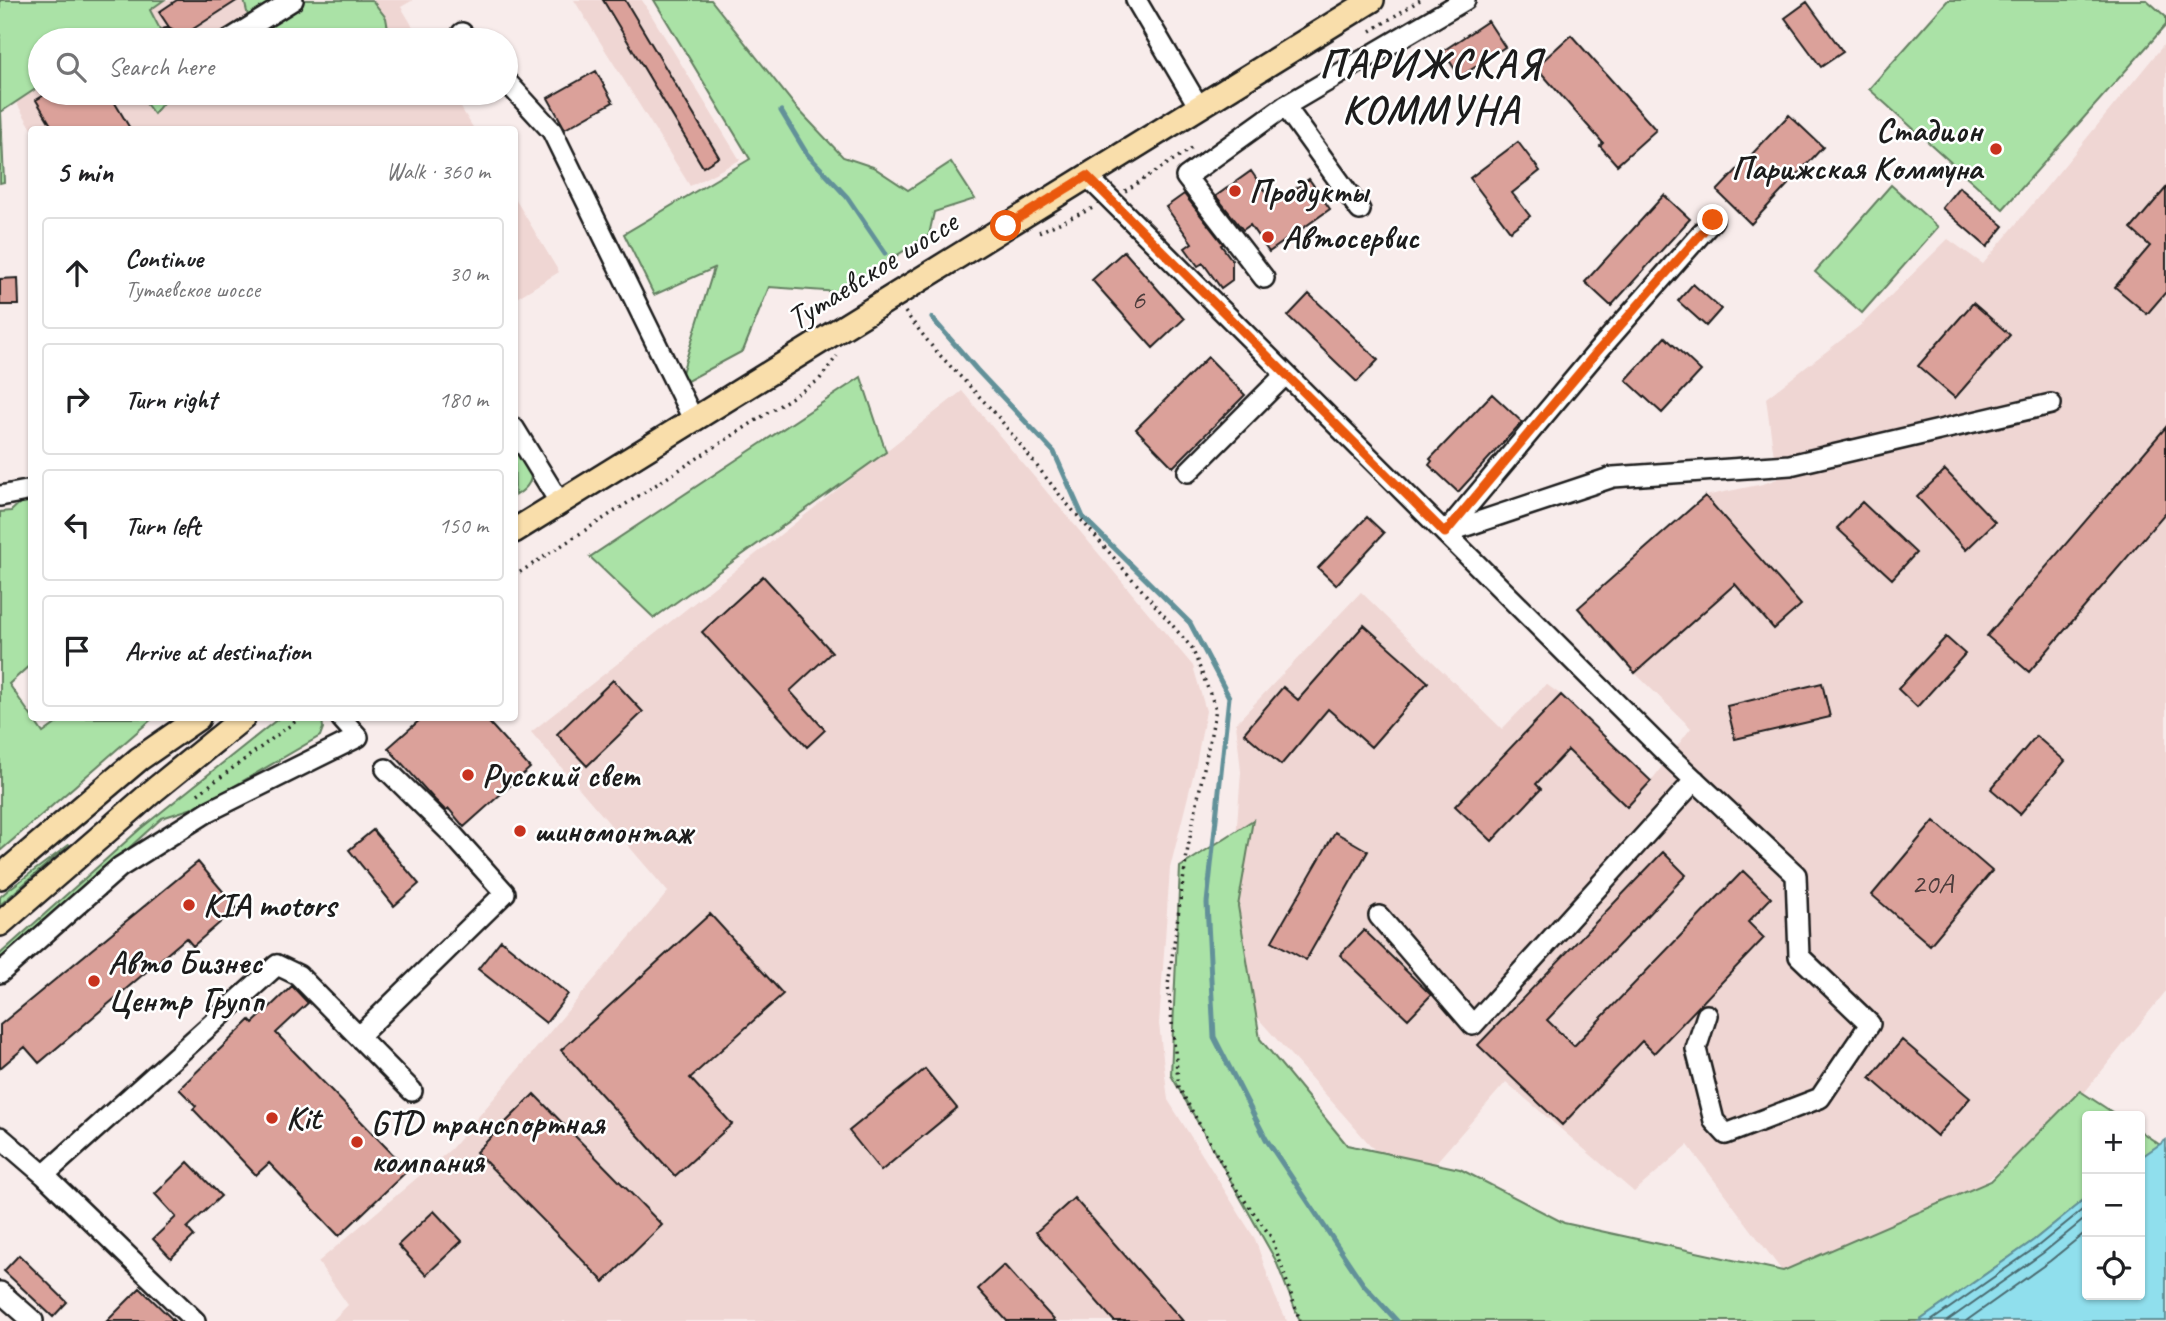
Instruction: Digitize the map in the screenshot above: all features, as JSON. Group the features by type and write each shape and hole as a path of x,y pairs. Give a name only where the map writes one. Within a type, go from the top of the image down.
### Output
{"main road":[{"name":"Тутаевское шоссе","path":"518,529 1372,0"},
{"path":"4,872 139,759 194,721"},
{"path":"0,924 153,791 239,721"}],"street":[{"path":"248,28 293,0"},
{"path":"1136,0 1199,107"},
{"path":"1264,278 1186,177 1285,106 1465,0"},
{"path":"518,94 552,131 694,421"},
{"path":"1285,106 1360,210"},
{"path":"1087,176 1669,756 1796,875 1799,956 1870,1024 1820,1098 1726,1134 1714,1121 1696,1049 1707,1015"},
{"path":"1445,533 1597,352 1713,220"},
{"path":"1188,472 1285,375"},
{"path":"1445,533 1613,477 1790,465 2051,404"},
{"path":"518,435 560,503"},
{"path":"0,496 28,491"},
{"path":"0,973 120,867 209,811 358,737 344,721"},
{"path":"359,1036 505,893 452,834 386,769"},
{"path":"1379,916 1473,1026 1695,780"},
{"path":"44,1174 277,965 298,975 412,1091"},
{"path":"0,1137 44,1174 195,1321"},
{"path":"0,1292 33,1321"}],"path":[{"path":"1362,37 1420,0"},
{"path":"1037,233 1111,200 1202,141"},
{"path":"893,296 934,349 995,412 1063,499 1192,648 1216,709 1188,847 1168,985 1179,1088 1235,1187 1272,1238 1300,1321"},
{"path":"518,573 819,380 838,354"}],"shaded area":[{"path":"164,0 413,0 401,7 414,28 124,28"},
{"path":"574,0 642,0 740,160 690,186"},
{"path":"2166,42 2166,991 2068,1113 1960,1203 1806,1303 1688,1145 1634,1192 1506,1082 1411,1191 1225,981 1241,772 1236,723 1361,592 1502,729 1546,684 1651,781 1691,728 1635,673 1578,608 1705,496 1777,479 1766,398 1862,324 1948,239 1983,264"},
{"path":"28,94 28,105 459,105 472,126 30,126 16,102"},
{"path":"518,204 559,272 518,297"},
{"path":"962,391 1193,666 1206,711 1170,868 1159,1024 1168,1100 1255,1239 1287,1321 332,1321 348,1305 318,1262 451,1149 668,892 531,732"}],"green space":[{"path":"0,0 164,0 150,10 159,28 28,28 28,94 1,112 4,182 0,183"},
{"path":"244,0 372,0 386,18 388,28 251,28"},
{"path":"654,0 711,0 796,107 843,157 873,167 908,190 951,162 975,199 934,212 929,235 839,292 769,287 743,351 678,386 714,268 654,295 624,234 750,159"},
{"name":"Стадион Парижская Коммуна","path":"1948,0 2147,0 2166,17 2166,25 2003,209 1869,89"},
{"path":"147,105 161,105 154,114"},
{"path":"1891,185 1938,227 1862,313 1815,272"},
{"path":"861,377 886,452 654,618 590,557"},
{"path":"518,447 528,464 531,477 524,490 518,494"},
{"path":"28,499 28,667 9,684 28,711 28,721 35,721 43,733 60,721 150,721 0,851 0,512 11,511"},
{"path":"275,721 322,721 320,736 202,805 162,818 0,965 0,954 140,829"},
{"path":"1253,820 1238,906 1260,1039 1347,1145 1460,1169 1564,1223 1783,1271 1991,1181 2080,1091 2110,1111 2082,1111 2082,1201 2034,1240 1919,1321 1300,1321 1275,1259 1171,1075 1180,867"},
{"path":"70,844 0,905 0,897 8,890"},
{"path":"2145,1134 2160,1145 2145,1155"}],"water":[{"path":"2166,1140 2166,1321 1919,1321 2034,1240 2082,1201 2082,1300 2145,1300 2145,1155"}],"building":[{"path":"177,0 238,0 195,28 171,28 159,12"},
{"path":"603,0 625,0 719,157 703,167"},
{"path":"1807,2 1843,52 1821,67 1785,18"},
{"path":"1488,21 1505,47 1460,77 1443,51"},
{"path":"1571,35 1656,130 1617,165 1600,146 1603,143 1536,67"},
{"path":"596,71 613,102 565,129 548,98"},
{"path":"39,105 116,105 129,126 52,126"},
{"path":"1789,115 1823,147 1751,224 1717,191"},
{"path":"1518,142 1540,171 1512,193 1530,216 1510,231 1470,178"},
{"path":"1251,171 1274,204 1309,179 1330,209 1269,252 1250,225 1243,230 1216,196"},
{"path":"1959,187 2004,226 1987,247 1942,208"},
{"path":"2166,188 2166,292 2147,314 2115,287 2150,246 2131,229"},
{"path":"1184,194 1223,244 1221,245 1232,260 1232,280 1221,288 1203,263 1198,266 1185,248 1192,243 1166,207"},
{"path":"1664,195 1690,219 1611,306 1585,282"},
{"path":"1124,251 1184,319 1153,348 1092,280"},
{"path":"18,278 19,305 0,305 0,279"},
{"path":"1693,284 1721,309 1706,326 1678,301"},
{"path":"1309,294 1378,360 1357,382 1288,316"},
{"path":"1973,303 2010,335 1955,398 1918,366"},
{"path":"1665,337 1701,371 1662,413 1626,380"},
{"path":"1208,357 1245,395 1173,467 1136,429"},
{"path":"1492,394 1522,422 1458,492 1429,465 1432,461 1430,459"},
{"path":"2166,427 2166,512 2029,672 1987,636"},
{"path":"1945,470 1995,522 1966,550 1917,497"},
{"path":"1705,496 1801,605 1774,629 1735,584 1635,673 1578,608"},
{"path":"1862,502 1916,553 1892,579 1837,528"},
{"path":"1367,517 1384,533 1336,585 1318,568"},
{"path":"763,576 832,652 790,691 825,730 807,747 702,632"},
{"path":"1364,625 1428,682 1371,747 1328,709 1281,765 1244,733 1283,687 1298,700"},
{"path":"1946,637 1965,654 1917,707 1898,689"},
{"path":"613,680 643,712 587,766 557,734"},
{"path":"1822,683 1830,717 1735,739 1727,706"},
{"path":"1561,695 1651,781 1627,807 1568,750 1536,784 1541,789 1492,841 1455,806"},
{"name":"Русский свет","path":"419,721 488,721 530,768 464,827 449,809 446,811 435,800 388,748"},
{"path":"2036,736 2065,761 2020,814 1991,789"},
{"path":"1934,821 1992,871 1930,945 1872,895"},
{"path":"373,830 419,884 394,906 349,850"},
{"path":"1335,832 1368,851 1306,960 1272,941"},
{"path":"1663,852 1686,875 1547,1020 1574,1046 1743,871 1771,898 1748,922 1764,938 1654,1053 1642,1041 1562,1125 1478,1045"},
{"name":"Авто Бизнес Центр Групп","path":"198,862 237,908 193,946 186,938 39,1063 25,1047 0,1068 0,1025"},
{"path":"710,914 783,994 690,1078 732,1124 675,1176 561,1050"},
{"path":"1364,930 1431,995 1408,1019 1340,955"},
{"path":"501,940 568,994 546,1023 478,969"},
{"path":"292,986 308,1003 276,1033 408,1170 339,1236 269,1163 256,1175 193,1109 196,1106 179,1089 250,1020 253,1023"},
{"path":"1902,1040 1970,1098 1937,1136 1870,1078"},
{"path":"925,1069 957,1108 881,1171 849,1131"},
{"path":"534,1094 662,1225 604,1282 476,1152"},
{"path":"188,1162 221,1196 187,1228 194,1236 171,1258 153,1239 176,1217 155,1194"},
{"path":"1074,1198 1183,1321 1114,1321 1036,1232"},
{"path":"434,1211 462,1241 426,1275 398,1245"},
{"path":"19,1255 67,1302 53,1317 4,1271"},
{"path":"1004,1265 1055,1321 1007,1321 978,1289"},
{"path":"140,1288 174,1321 107,1321"}],"waterway":[{"path":"781,111 807,154 847,197 885,253"},
{"path":"932,318 1054,452 1083,517 1190,623 1229,697 1207,903 1214,1037 1266,1139 1363,1284 1397,1321"}],"place":[{"name":"Стадион Парижская Коммуна","path":"1996,149"},
{"name":"Продукты","path":"1235,191"},
{"name":"Автосервис","path":"1268,237"},
{"name":"Русский свет","path":"468,775"},
{"name":"шиномонтаж","path":"520,831"},
{"name":"KIA motors","path":"189,905"},
{"name":"Авто Бизнес Центр Групп","path":"94,981"},
{"name":"Kit","path":"272,1118"},
{"name":"GTD транспортная компания","path":"357,1142"}],"district":[{"name":"ПАРИЖСКАЯ КОММУНА","path":"1431,87"}],"route":[{"path":"1006,226 1087,176 1445,533 1597,352 1713,220"}]}
